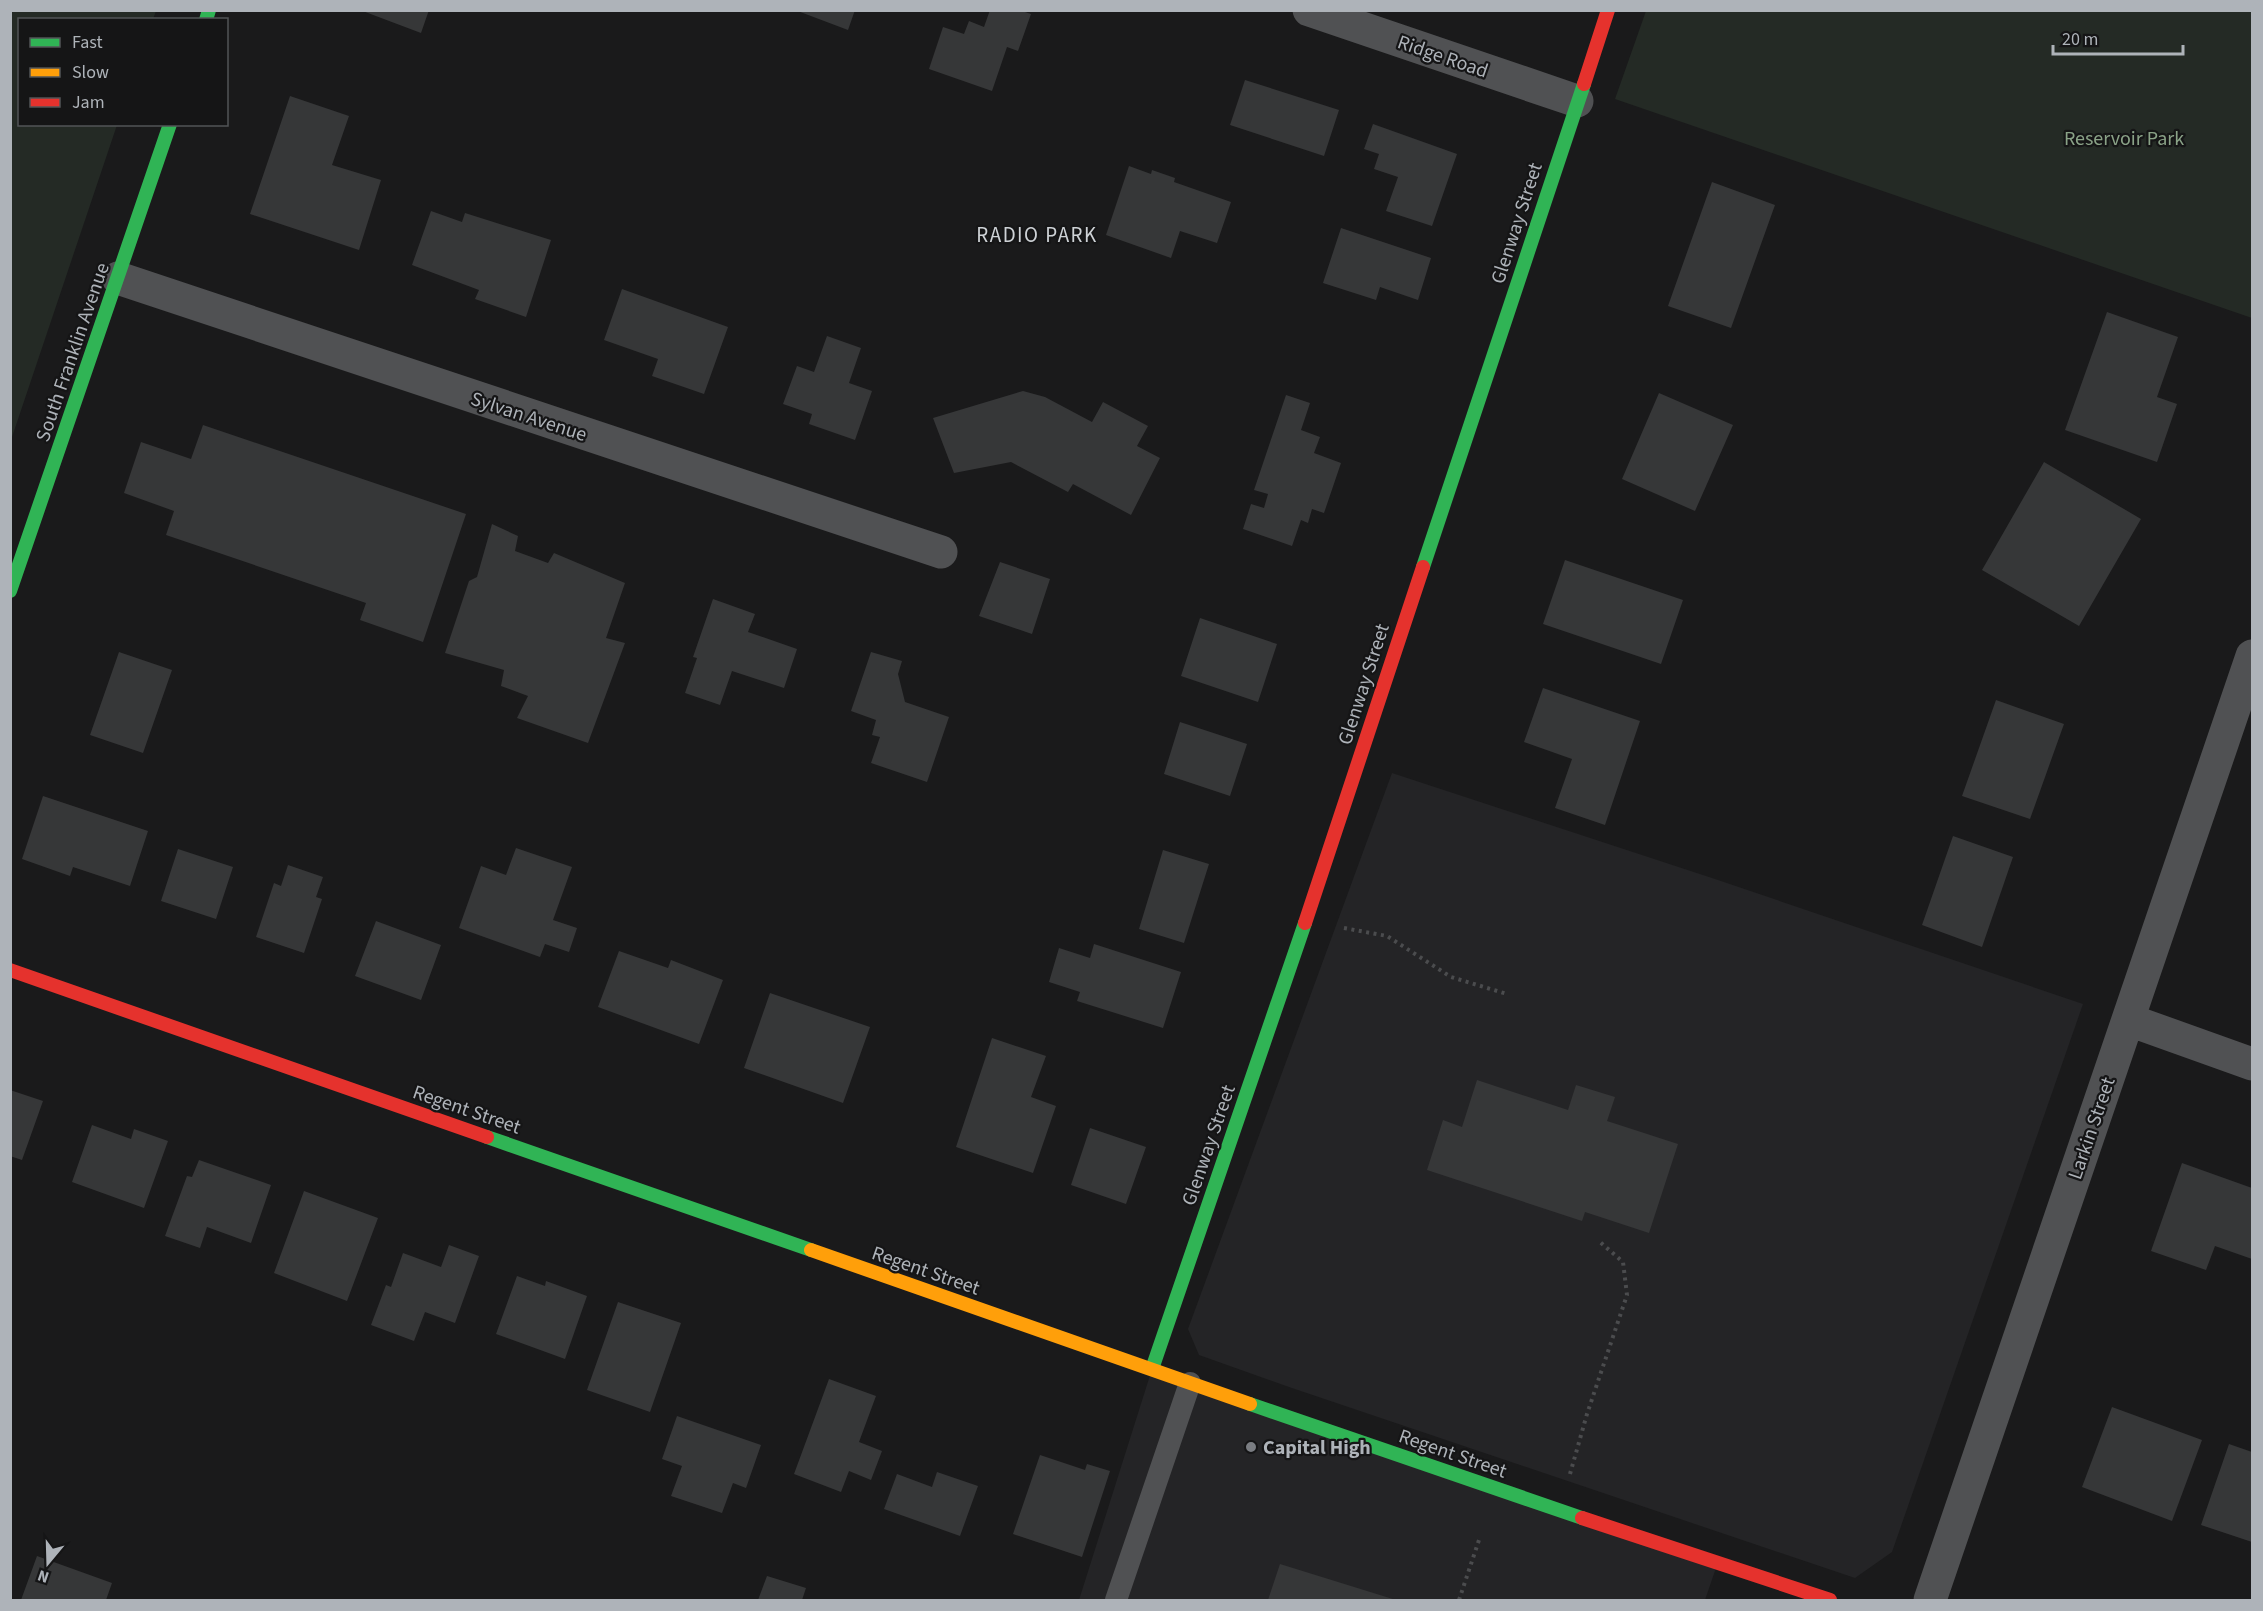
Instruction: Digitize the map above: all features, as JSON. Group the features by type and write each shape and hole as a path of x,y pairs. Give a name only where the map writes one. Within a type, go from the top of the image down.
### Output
{"street":[{"name":"Ridge Road","path":"1309,10 1577,101"},
{"name":"Glenway Street","path":"1152,1369 1304,926 1608,10"},
{"name":"South Franklin Avenue","path":"10,591 169,126"},
{"name":"Sylvan Avenue","path":"118,278 941,552"},
{"name":"Larkin Street","path":"1930,1600 2253,656"},
{"name":"Regent Street","path":"10,970 1190,1383 1560,1511 1830,1600"},
{"path":"2129,1020 2253,1064"}],"lane":[{"path":"1116,1600 1190,1383"}],"path":[{"path":"1304,926 1337,926 1387,936 1451,977 1508,994"},
{"path":"1560,1511 1587,1414 1627,1295 1623,1262 1600,1242"},
{"path":"1459,1600 1479,1540"}],"shaded area":[{"path":"1392,773 1715,879 2083,1004 1892,1552 1855,1578 1199,1355 1188,1329"},
{"name":"Capital High","path":"1152,1369 1718,1562 1705,1600 1079,1600"}],"green space":[{"path":"11,10 156,11 153,18 18,18 18,126 117,126 11,440"},
{"name":"Reservoir Park","path":"1646,11 2252,11 2252,318 1615,99"}],"building":[{"path":"360,10 429,10 421,33"},
{"path":"795,10 855,10 848,30"},
{"path":"990,10 1019,10 1031,14 1018,51 1007,47 992,91 929,69 943,27 964,34 969,21 984,27"},
{"path":"1245,80 1339,110 1324,156 1230,125"},
{"path":"290,96 349,116 332,165 381,180 359,250 250,214"},
{"path":"1373,124 1457,154 1432,226 1386,211 1398,177 1374,169 1379,154 1364,149"},
{"path":"1129,166 1151,174 1152,170 1175,178 1174,182 1231,202 1217,243 1180,231 1171,258 1106,235"},
{"path":"1712,182 1775,205 1731,328 1668,306"},
{"path":"431,211 462,222 465,213 551,240 526,317 475,299 479,290 412,265"},
{"path":"1341,228 1431,258 1418,300 1380,287 1376,300 1323,283"},
{"path":"622,289 728,327 704,394 652,376 658,359 604,340"},
{"path":"2107,312 2178,337 2157,397 2177,404 2157,462 2065,430"},
{"path":"827,336 861,348 849,383 872,391 855,440 809,424 812,414 783,404 797,366 814,372"},
{"path":"1023,391 1045,397 1092,422 1103,402 1148,426 1137,446 1160,458 1131,515 1073,484 1068,492 1011,462 954,473 933,418"},
{"path":"1659,393 1733,425 1695,511 1622,479"},
{"path":"1286,395 1310,403 1301,430 1320,437 1314,453 1341,463 1324,513 1312,509 1308,523 1301,520 1292,546 1243,529 1251,504 1264,508 1268,494 1254,490"},
{"path":"203,425 466,514 423,642 360,620 366,603 166,535 174,511 124,493 141,442 191,459"},
{"path":"2044,462 2141,519 2079,626 1982,570"},
{"path":"492,524 518,536 515,551 548,563 554,553 625,583 606,638 625,643 588,743 517,718 528,696 501,686 504,670 445,653 469,581 477,577"},
{"path":"1565,560 1683,600 1661,664 1543,624"},
{"path":"1000,562 1050,579 1032,634 979,616"},
{"path":"713,599 755,614 748,632 797,649 784,688 732,671 720,705 685,693 697,658 693,657"},
{"path":"1200,618 1277,644 1258,702 1181,676"},
{"path":"119,652 172,670 143,753 90,735"},
{"path":"871,652 902,661 898,674 905,702 949,717 927,782 871,763 880,737 872,735 876,720 851,711"},
{"path":"1543,688 1640,721 1605,825 1555,808 1572,759 1524,742"},
{"path":"1996,700 2064,724 2030,819 1962,796"},
{"path":"1180,722 1247,744 1230,796 1164,774"},
{"path":"43,796 148,831 130,886 73,867 70,876 22,859"},
{"path":"1953,836 2013,857 1982,947 1922,925"},
{"path":"516,848 572,867 553,920 577,928 569,952 545,944 540,957 459,928 481,866 506,875"},
{"path":"178,849 233,867 216,919 161,901"},
{"path":"1163,850 1209,864 1184,943 1139,929"},
{"path":"288,865 323,877 316,897 322,899 304,953 256,937 274,883 281,886"},
{"path":"376,921 441,945 421,1000 355,976"},
{"path":"1094,944 1181,972 1163,1028 1077,1001 1080,992 1049,982 1059,948 1090,958"},
{"path":"619,951 668,968 671,960 723,980 699,1044 598,1007"},
{"path":"770,993 870,1027 843,1103 744,1068"},
{"path":"992,1038 1046,1056 1031,1097 1056,1106 1033,1173 956,1147"},
{"path":"1477,1080 1568,1110 1576,1085 1615,1097 1607,1121 1678,1144 1649,1233 1585,1212 1582,1221 1427,1170 1443,1120 1462,1127"},
{"path":"10,1090 43,1101 22,1160 10,1156"},
{"path":"92,1125 131,1139 134,1129 168,1141 144,1208 72,1182"},
{"path":"1090,1128 1146,1147 1126,1204 1071,1185"},
{"path":"199,1160 271,1185 251,1243 207,1227 200,1248 165,1236 187,1176 192,1177"},
{"path":"2182,1163 2252,1188 2252,1259 2215,1246 2206,1270 2151,1251"},
{"path":"304,1191 378,1218 347,1301 274,1273"},
{"path":"449,1245 479,1256 455,1323 425,1312 414,1341 371,1325 386,1285 391,1287 403,1253 441,1267"},
{"path":"517,1276 545,1286 546,1281 587,1296 565,1359 496,1334"},
{"path":"618,1302 681,1323 650,1412 587,1390"},
{"path":"829,1379 876,1396 859,1442 882,1451 871,1480 849,1471 841,1492 794,1474"},
{"path":"2112,1407 2202,1440 2172,1521 2082,1487"},
{"path":"677,1416 761,1445 746,1488 733,1483 722,1513 671,1496 682,1466 662,1459"},
{"path":"2229,1444 2252,1452 2252,1542 2201,1525"},
{"path":"1040,1455 1085,1470 1087,1464 1110,1471 1082,1557 1013,1534"},
{"path":"937,1472 978,1486 960,1536 884,1509 897,1474 932,1487"},
{"path":"37,1556 112,1583 106,1600 21,1600"},
{"path":"1280,1564 1396,1600 1268,1600"},
{"path":"767,1576 806,1588 802,1600 758,1600"}],"traffic: fast":[{"path":"207,18 209,10"},
{"path":"1423,567 1584,84"},
{"path":"10,591 169,126"},
{"path":"1152,1369 1305,923"},
{"path":"487,1137 811,1250"},
{"path":"1250,1404 1582,1518"}],"traffic: slow":[{"path":"811,1250 1250,1404"}],"traffic: jam":[{"path":"1584,84 1608,10"},
{"path":"1305,923 1423,567"},
{"path":"10,970 487,1137"},
{"path":"1582,1518 1830,1600"}],"place":[{"name":"Capital High","path":"1251,1447"}],"district":[{"name":"RADIO PARK","path":"1037,235"}]}
